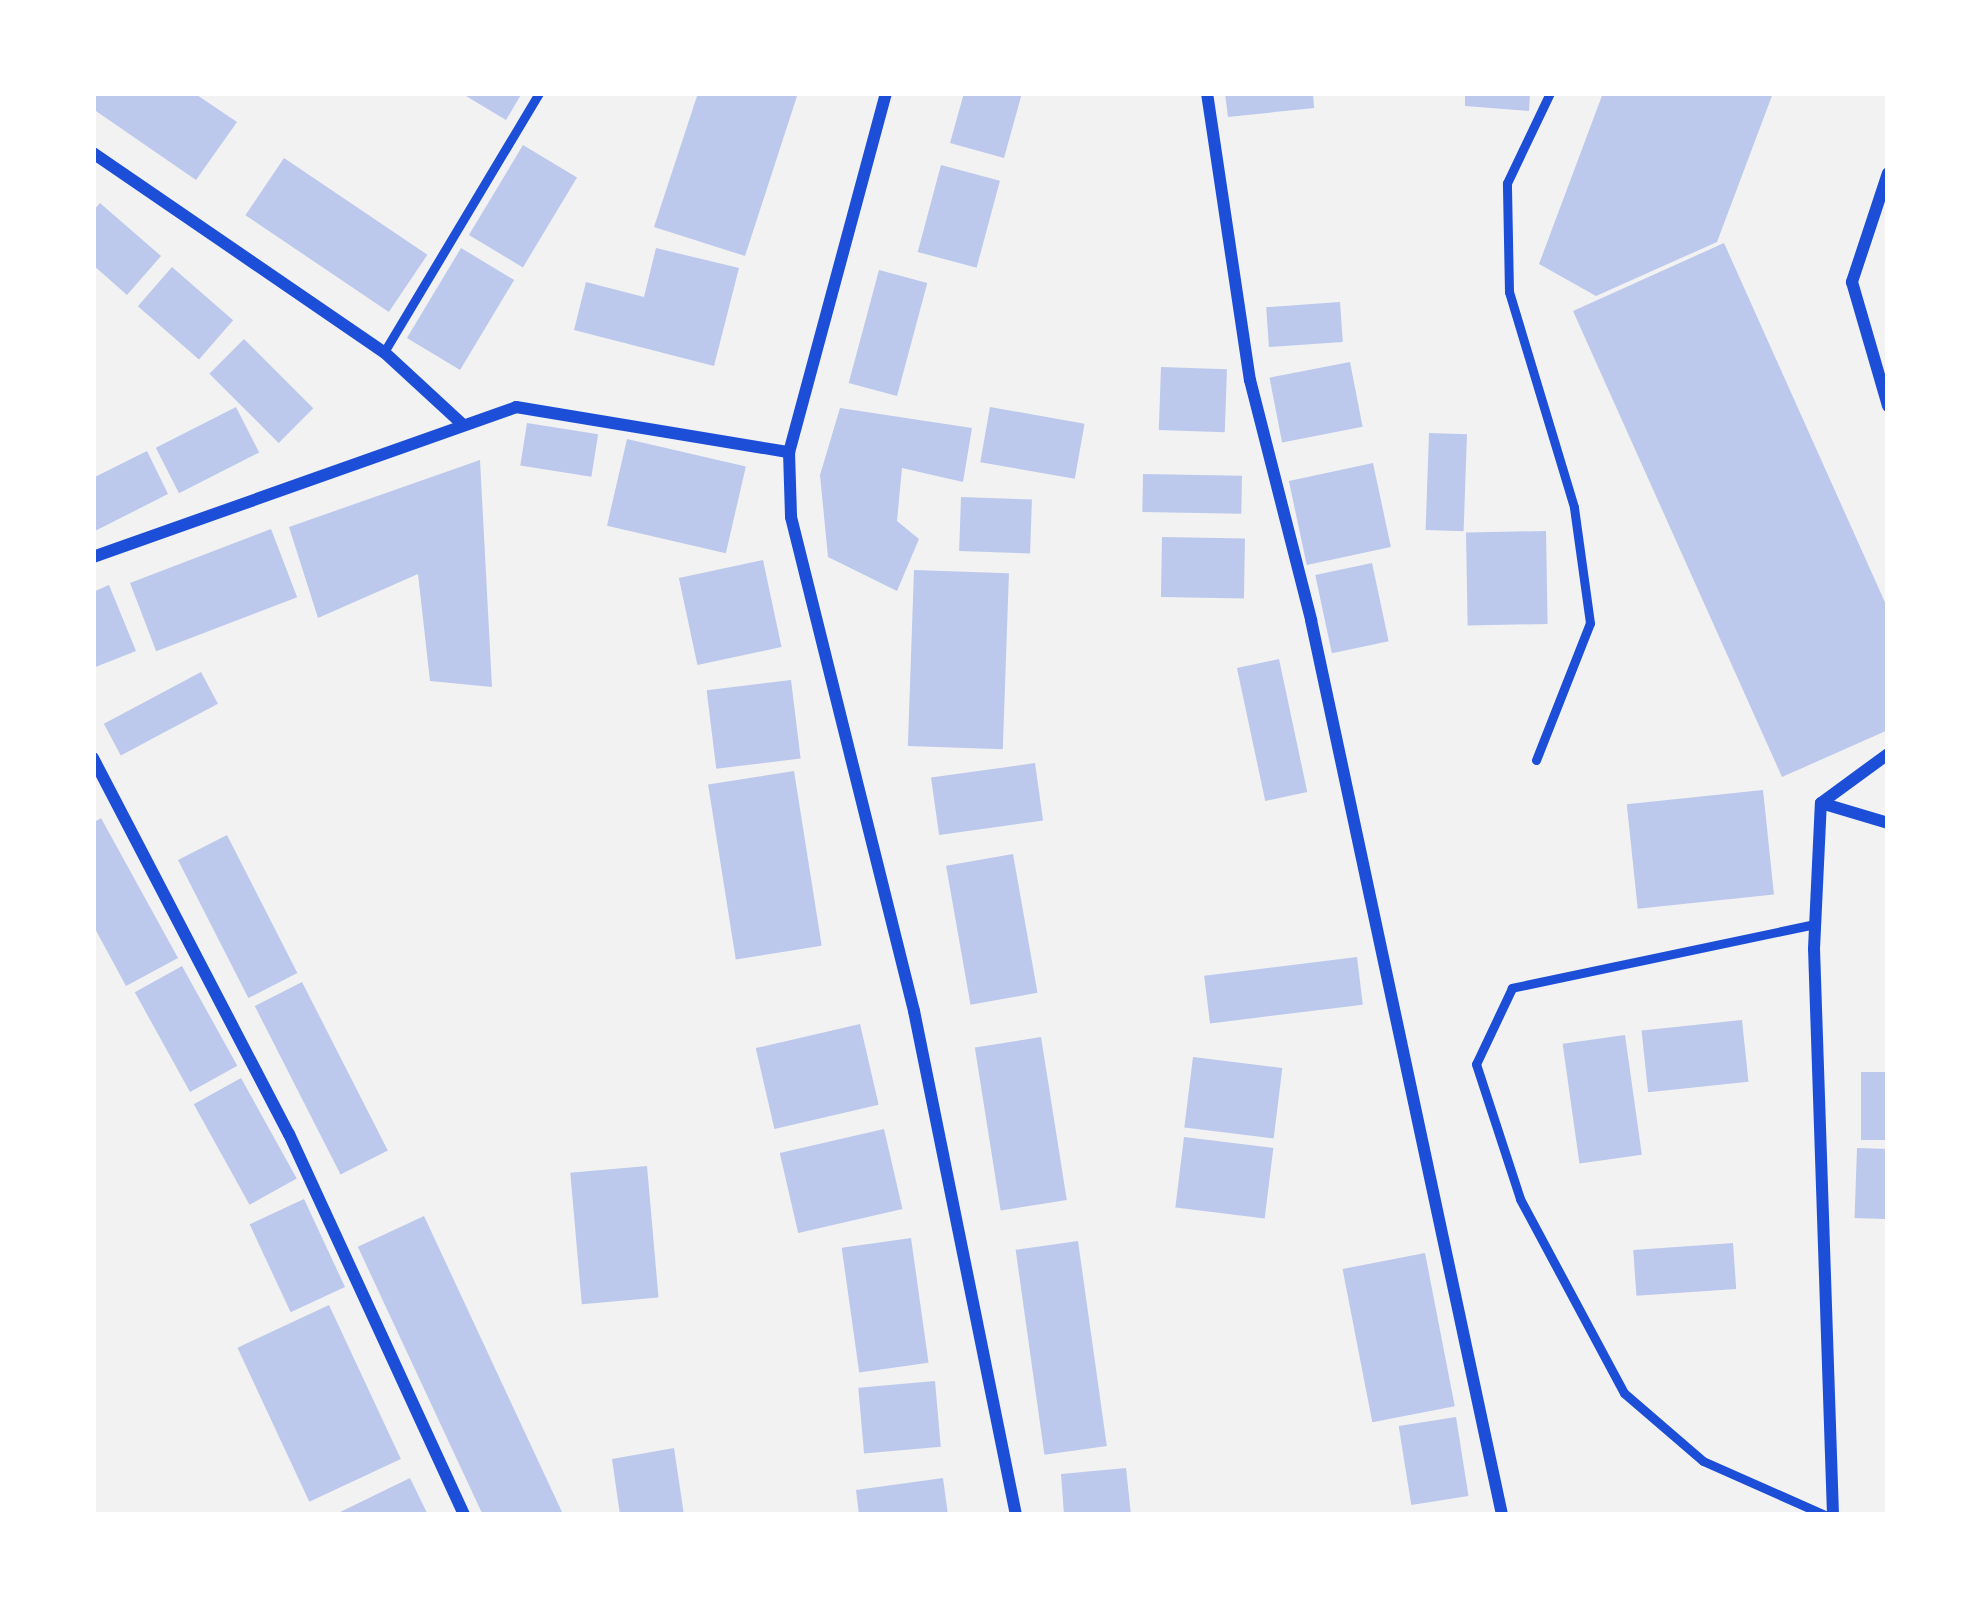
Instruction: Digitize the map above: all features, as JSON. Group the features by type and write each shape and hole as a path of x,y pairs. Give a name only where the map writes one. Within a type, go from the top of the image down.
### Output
{"street":[{"path":"886,93 789,452 791,517 914,1012 1016,1515"},
{"path":"1208,93 1250,380 1311,620 1502,1515"},
{"path":"93,153 384,352 460,423"},
{"path":"1888,173 1852,282 1888,406"},
{"path":"93,557 460,423 516,407 789,452"},
{"path":"1821,803 1888,754"},
{"path":"93,758 289,1134 464,1515"},
{"path":"1821,803 1888,823"},
{"path":"1821,803 1815,924 1829,1515"}],"lane":[{"path":"384,352 538,93"},
{"path":"1536,760 1589,623 1574,507 1509,292 1508,183 1550,93"},
{"path":"1815,924 1512,988 1476,1064 1520,1199 1624,1393 1702,1461 1829,1515"}],"building":[{"path":"93,93 194,93 237,122 196,180 93,109"},
{"path":"461,93 522,93 506,120"},
{"path":"698,93 798,93 745,256 654,227"},
{"path":"964,93 1022,93 1004,158 950,143"},
{"path":"1225,93 1313,93 1314,108 1228,117"},
{"path":"1465,93 1530,93 1529,111 1465,106"},
{"path":"1603,93 1773,93 1717,242 1596,296 1539,264"},
{"path":"523,145 577,177 523,267 469,235"},
{"path":"284,158 427,255 389,312 245,215"},
{"path":"941,165 1000,181 977,268 918,252"},
{"path":"100,203 161,256 127,295 93,265 93,211"},
{"path":"1724,243 1888,609 1888,730 1782,777 1573,311"},
{"path":"461,248 514,280 460,370 407,338"},
{"path":"656,248 739,268 714,366 574,330 586,282 644,297"},
{"path":"172,267 233,320 199,359 138,306"},
{"path":"879,270 927,283 897,396 849,383"},
{"path":"1340,302 1343,342 1269,347 1266,307"},
{"path":"244,339 313,408 279,443 209,374"},
{"path":"1350,362 1363,427 1282,442 1270,378"},
{"path":"1161,367 1227,369 1225,432 1159,430"},
{"path":"236,407 259,452 179,493 156,448"},
{"path":"990,407 1085,424 1075,479 980,462"},
{"path":"840,408 972,428 963,482 902,468 897,521 919,539 897,591 828,557 820,475"},
{"path":"527,423 598,434 591,477 520,465"},
{"path":"1429,433 1467,434 1464,531 1426,530"},
{"path":"627,439 746,466 726,553 607,526"},
{"path":"147,451 168,494 93,532 93,478"},
{"path":"480,460 492,687 430,681 418,574 318,618 289,527"},
{"path":"1373,463 1391,547 1307,565 1289,481"},
{"path":"1143,474 1242,476 1241,514 1142,512"},
{"path":"961,497 1032,499 1030,553 959,551"},
{"path":"271,529 297,597 156,651 130,583"},
{"path":"1546,531 1548,624 1468,625 1466,532"},
{"path":"1162,537 1245,538 1244,598 1161,597"},
{"path":"763,560 782,647 697,665 679,578"},
{"path":"1372,563 1389,641 1332,653 1315,575"},
{"path":"914,570 1009,573 1003,749 908,746"},
{"path":"109,585 136,651 93,668 93,592"},
{"path":"1279,659 1307,792 1265,801 1237,668"},
{"path":"201,672 218,704 121,755 104,724"},
{"path":"791,680 801,758 716,769 707,690"},
{"path":"1035,763 1043,820 939,835 931,778"},
{"path":"794,771 822,946 736,959 708,785"},
{"path":"1763,790 1774,894 1638,909 1627,804"},
{"path":"101,818 178,958 126,986 93,925 93,823"},
{"path":"227,835 297,973 248,998 178,860"},
{"path":"1013,854 1037,993 971,1005 946,866"},
{"path":"1357,957 1363,1005 1210,1023 1204,976"},
{"path":"182,966 237,1066 190,1092 135,992"},
{"path":"302,982 388,1150 341,1174 255,1006"},
{"path":"1742,1020 1748,1082 1648,1092 1642,1031"},
{"path":"860,1024 879,1105 774,1129 756,1048"},
{"path":"1625,1035 1642,1155 1579,1164 1563,1044"},
{"path":"1041,1037 1067,1200 1001,1210 975,1047"},
{"path":"1193,1057 1282,1068 1274,1138 1184,1127"},
{"path":"1861,1072 1888,1072 1888,1140 1861,1140"},
{"path":"241,1078 297,1179 250,1205 194,1104"},
{"path":"884,1129 902,1209 798,1233 780,1153"},
{"path":"1184,1137 1273,1148 1265,1218 1175,1207"},
{"path":"1857,1148 1888,1149 1886,1219 1855,1218"},
{"path":"647,1166 659,1297 582,1304 570,1173"},
{"path":"304,1199 345,1287 291,1312 250,1224"},
{"path":"424,1216 563,1515 483,1515 358,1247"},
{"path":"911,1238 929,1363 859,1373 842,1248"},
{"path":"1078,1241 1107,1446 1044,1455 1016,1250"},
{"path":"1733,1243 1736,1289 1636,1296 1633,1250"},
{"path":"1425,1253 1455,1406 1372,1422 1343,1269"},
{"path":"329,1305 401,1459 309,1502 237,1348"},
{"path":"935,1381 941,1447 864,1453 858,1388"},
{"path":"1456,1417 1469,1496 1411,1505 1399,1426"},
{"path":"674,1448 684,1515 620,1515 612,1459"},
{"path":"1126,1468 1131,1515 1064,1515 1061,1474"},
{"path":"410,1478 428,1515 334,1515"},
{"path":"943,1478 948,1515 859,1515 856,1490"}]}
